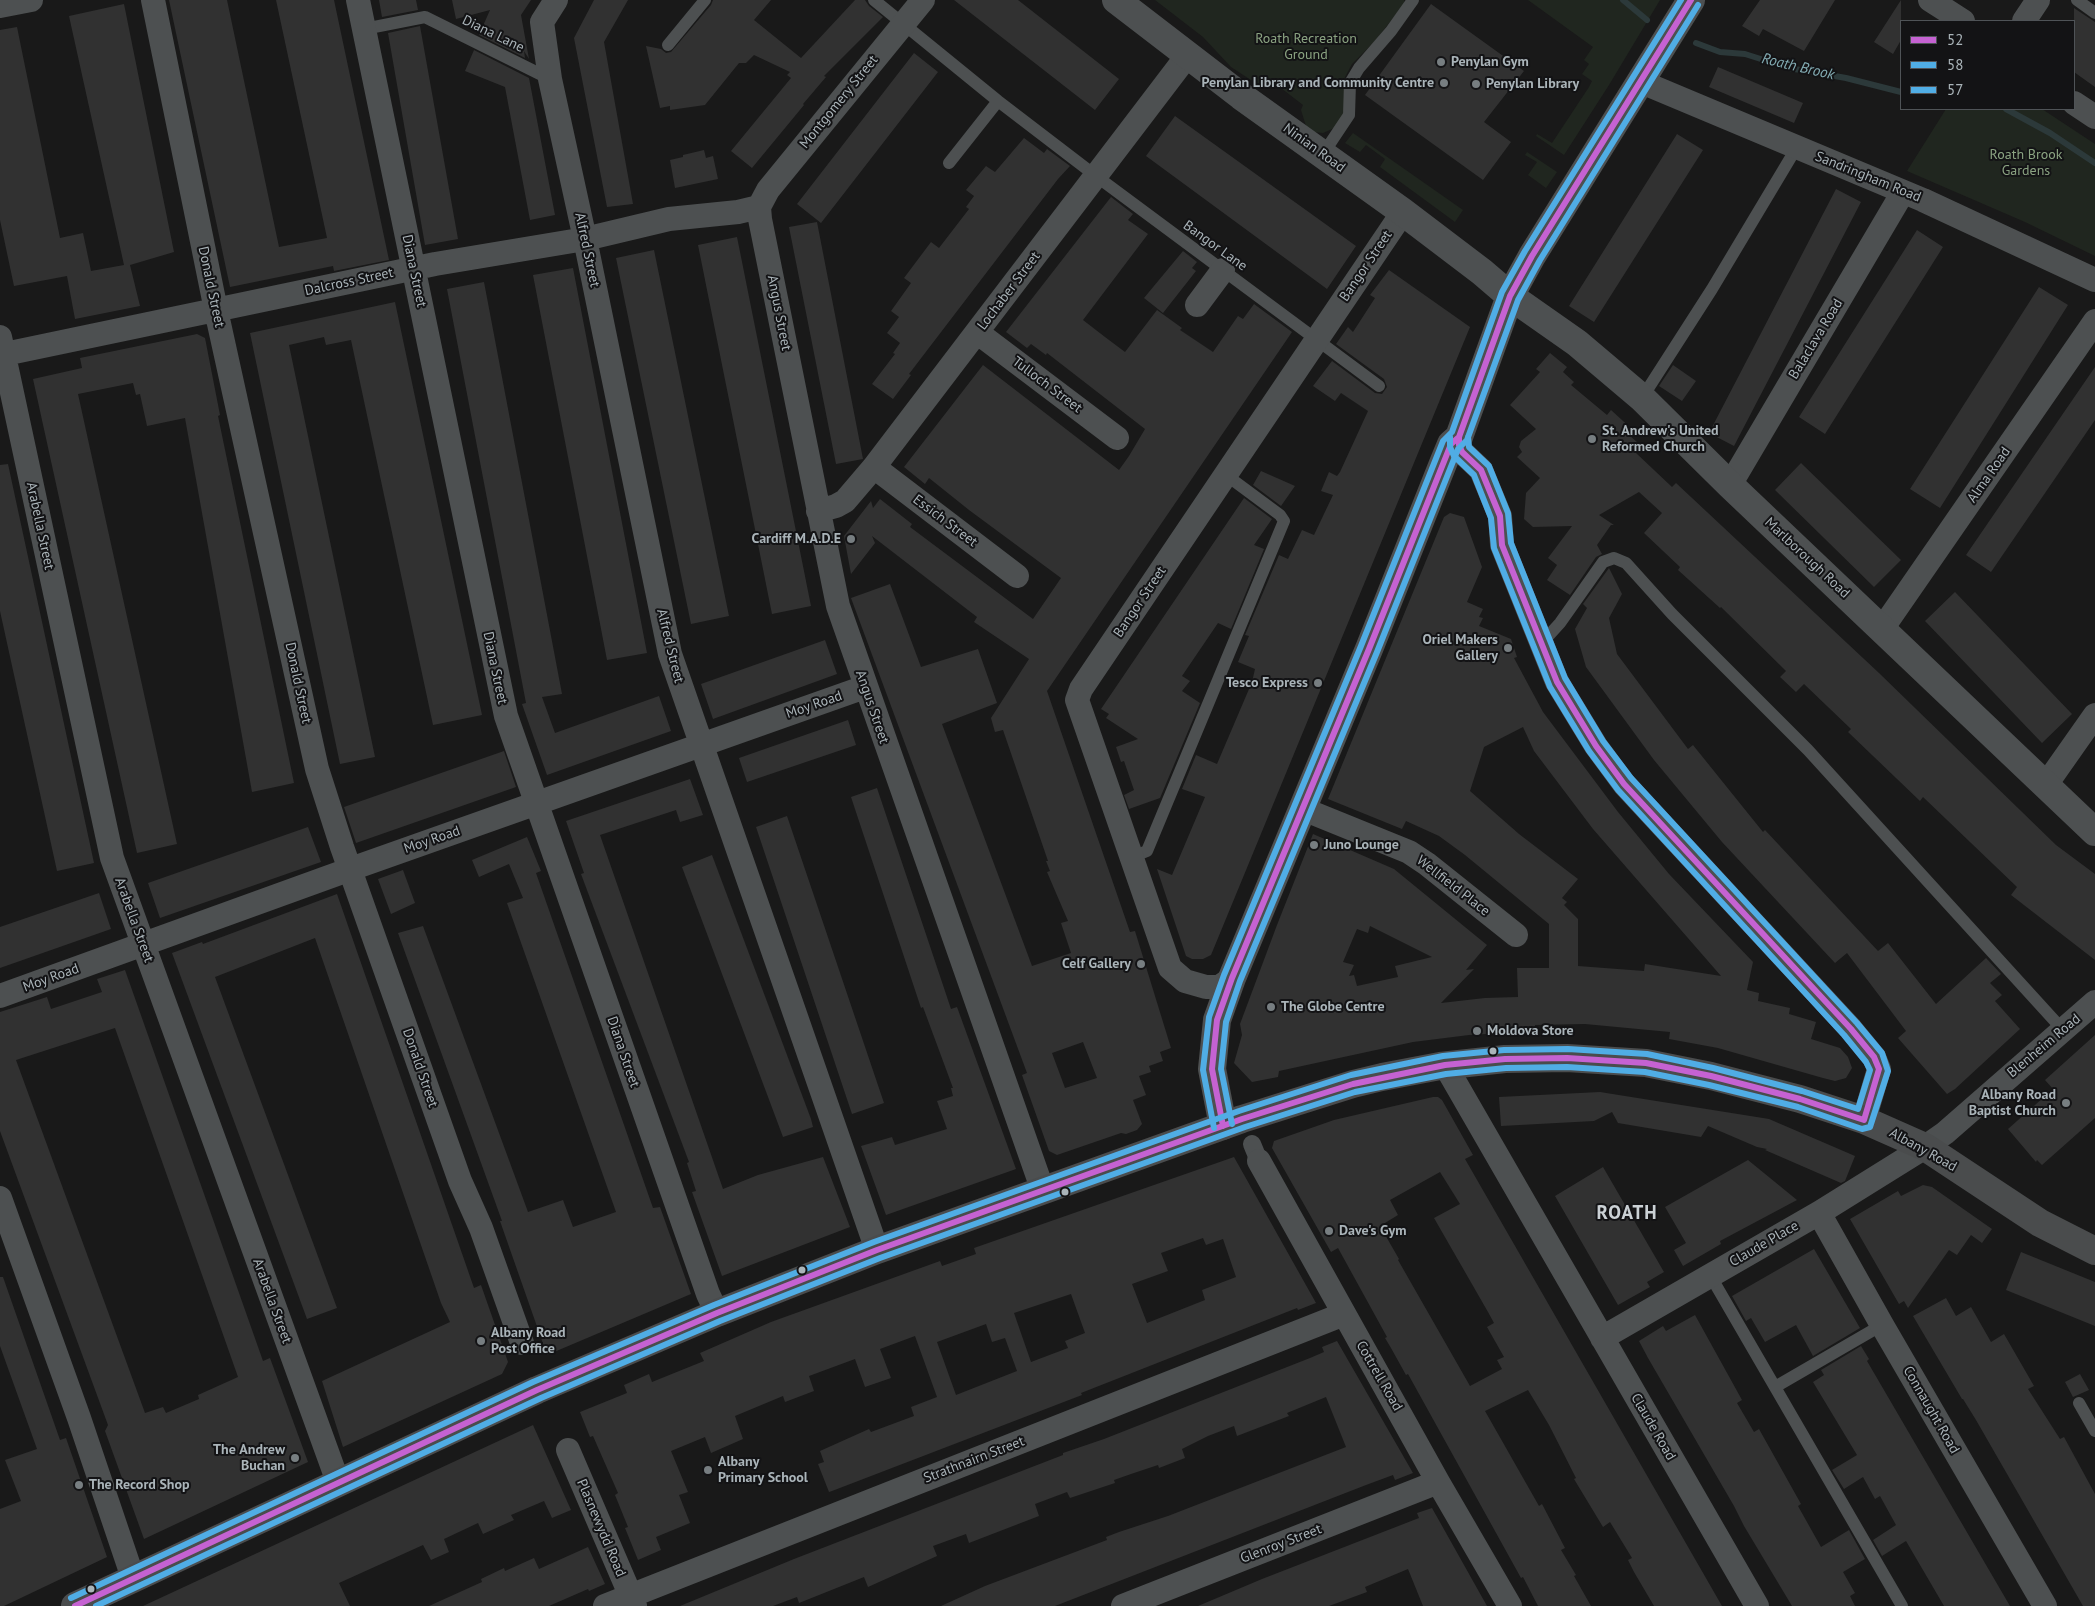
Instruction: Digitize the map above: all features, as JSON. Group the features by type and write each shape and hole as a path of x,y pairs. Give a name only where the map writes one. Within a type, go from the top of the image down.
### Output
{"main road":[{"name":"Albany Road","path":"74,1606 554,1382 717,1312 877,1250 1223,1126 1353,1084 1445,1065 1506,1059 1566,1058 1646,1063 1720,1078 1800,1099 1864,1120 1925,1147 2040,1223 2095,1251"}],"street":[{"path":"0,6 31,0"},
{"name":"Donald Street","path":"152,0 216,310 317,769 331,815 460,1181 481,1228 522,1343"},
{"name":"Diana Street","path":"358,0 506,716 708,1294 717,1312"},
{"name":"Alfred Street","path":"556,0 542,22 550,79 585,239 670,654 877,1250"},
{"name":"Montgomery Street","path":"759,207 768,190 924,0"},
{"name":"Ninian Road","path":"1116,0 1187,56 1403,212 1482,272 1510,296"},
{"path":"1691,0 1639,81 1606,139 1532,256 1510,296 1459,437 1459,445 1462,452 1481,470 1500,516 1502,545 1541,644 1557,682 1596,746 1624,784 1852,1029 1874,1057 1879,1069 1864,1120"},
{"path":"1930,0 1961,20"},
{"path":"2025,20 2038,0"},
{"name":"Lochaber Street","path":"818,511 836,506 845,501 874,467 1187,56"},
{"name":"Sandringham Road","path":"1639,81 1924,200 2095,280"},
{"path":"2075,104 2095,117"},
{"name":"Balaclava Road","path":"1730,485 1903,192"},
{"name":"Dalcross Street","path":"1,349 216,310 414,268 585,239 669,219 738,212 759,207"},
{"name":"Angus Street","path":"759,207 838,606 1043,1191"},
{"name":"Bangor Street","path":"1232,978 1219,987 1206,987 1186,981 1170,968 1077,700 1081,689 1403,212"},
{"path":"1197,304 1222,270"},
{"name":"Marlborough Road","path":"1510,296 1577,343 1642,398 1730,485 2095,832"},
{"name":"Alma Road","path":"1882,629 2095,321"},
{"name":"Tulloch Street","path":"978,332 1117,438"},
{"name":"Arabella Street","path":"1,349 112,858 338,1482"},
{"path":"1223,1126 1212,1069 1217,1020 1232,978 1303,809 1451,444 1459,437"},
{"name":"Essich Street","path":"874,467 1017,576"},
{"name":"Moy Road","path":"0,996 351,869 865,687"},
{"path":"2045,786 2095,715"},
{"name":"Wellfield Place","path":"1303,809 1409,852 1427,864 1516,935"},
{"name":"Blenheim Road","path":"1925,1147 1945,1133 2095,1002"},
{"name":"Claude Road","path":"1445,1065 1757,1606"},
{"name":"Claude Place","path":"1602,1338 1819,1213 1925,1147"},
{"name":"Cottrell Road","path":"1255,1153 1438,1482 1510,1606"},
{"path":"0,1198 79,1418 133,1578"},
{"name":"Connaught Road","path":"1819,1213 2045,1606"},
{"name":"Strathnairn Street","path":"605,1606 632,1601 1344,1314"},
{"name":"Plasnewydd Road","path":"568,1450 632,1601"},
{"name":"Glenroy Street","path":"1122,1606 1438,1482"}],"lane":[{"path":"668,45 705,0"},
{"name":"Bangor Lane","path":"874,0 998,101 1096,176 1379,386"},
{"path":"1323,154 1348,115 1350,83 1358,68 1391,31 1413,0"},
{"path":"2077,0 2095,13"},
{"name":"Diana Lane","path":"364,29 425,17 550,79"},
{"path":"949,163 998,101"},
{"path":"1642,398 1712,289 1796,147"},
{"path":"1132,857 1147,851 1284,521 1280,515 1226,475"},
{"path":"1541,644 1560,623 1603,562 1614,558 1626,563 1686,627 1808,750 2063,1030"},
{"path":"1710,1275 1902,1606"},
{"path":"1775,1388 1882,1324"},
{"path":"2079,1404 2095,1431"}],"green space":[{"name":"Roath Recreation Ground","path":"1155,0 1404,0 1404,4 1375,41 1352,64 1345,77 1345,108 1339,126 1323,133 1313,132 1306,126 1301,110 1303,105 1277,85 1268,87 1254,82 1231,67 1203,37"},
{"path":"1528,0 1660,0 1564,155 1536,136 1537,134 1552,143 1589,87 1592,81 1582,74 1589,64 1584,60 1593,47"},
{"name":"Roath Brook Gardens","path":"1945,110 2044,110 2095,144 2095,256 2025,222 1907,171"},
{"path":"1353,133 1463,210 1455,222 1380,167 1385,159 1366,145 1360,152 1345,143"},
{"path":"1527,152 1557,172 1546,188 1528,175 1537,162 1525,155"}],"building":[{"path":"169,0 227,0 279,247 327,238 276,0 334,0 389,260 334,271 333,266 230,287"},
{"path":"379,0 416,0 418,10 382,17"},
{"path":"452,0 531,0 521,15 529,59 524,51 525,58 479,35 490,10 456,19"},
{"path":"594,0 628,0 604,42 633,204 607,207 574,38"},
{"path":"713,0 771,0 754,20 801,58 855,0 865,0 869,6 883,17 824,76 826,77 752,168 731,151 791,78 787,75 790,72 754,55 746,63 739,63 705,105 670,110 670,106 660,108 646,46 661,49 666,53 671,52 711,5"},
{"path":"954,0 1018,0 1119,79 1095,110"},
{"path":"1760,0 1835,0 1804,51 1763,29 1759,36 1742,26"},
{"path":"1901,0 1900,42 1893,54 1874,42"},
{"path":"124,4 174,252 130,265 140,306 75,319 67,276 14,286 0,220 0,30 17,27 60,238 83,233 91,271 124,265 69,16"},
{"name":"Penylan Library and Community Centre","path":"1431,4 1524,71 1484,122 1511,142 1483,180 1365,95"},
{"path":"2074,8 2095,22 2095,87 2075,73"},
{"path":"420,26 458,239 425,245 388,33"},
{"path":"474,50 529,78 555,215 530,220 505,87 465,71"},
{"path":"914,53 938,72 821,223 797,204"},
{"path":"1718,67 1803,103 1794,123 1709,87"},
{"path":"1175,116 1356,246 1327,289 1146,156"},
{"path":"1677,134 1703,150 1594,322 1569,306"},
{"path":"1024,138 1044,153 1047,149 1070,166 1058,179 909,374 911,375 893,399 872,384 895,354 893,353 900,343 887,333 899,317 891,311 911,283 904,278 931,242 939,248 969,209 966,207 974,196 966,190 986,166 995,172"},
{"path":"704,150 706,158 713,156 718,179 675,188 670,160"},
{"path":"1836,189 1861,202 1734,446 1709,433"},
{"path":"1111,197 1133,214 1128,220 1148,234 1083,320 1125,352 1157,310 1182,328 1180,330 1213,352 1238,316 1243,319 1254,304 1292,332 1047,691 1130,932 1135,931 1171,1048 1160,1052 1163,1061 1149,1066 1151,1072 1139,1076 1146,1095 1133,1100 1142,1124 1137,1130 1126,1134 1121,1133 1057,1155 1049,1151 1022,1075 1027,1073 851,598 890,584 921,667 978,649 997,703 942,724 1032,966 1071,953 1061,923 1068,921 1047,872 1050,871 1046,861 1048,861 1003,730 995,732 991,718 1029,659 974,622 977,617 872,536 875,543 851,574 844,536 871,501 873,508 880,499 912,524 910,527 1033,619 1061,578 929,478 925,484 904,467 983,365 1119,470 1145,429 1047,353 1046,355 1031,344 1027,348 1006,332","holes":["1083,1042 1097,1078 1065,1088 1052,1053"]},
{"path":"817,222 863,459 836,464 789,227"},
{"path":"1917,230 1943,247 1825,434 1799,417"},
{"path":"737,237 811,606 772,614 698,245"},
{"path":"654,250 729,616 691,624 616,258"},
{"path":"1183,251 1197,262 1192,268 1196,271 1163,313 1144,298"},
{"path":"573,268 647,653 607,660 533,275"},
{"path":"1389,270 1470,327 1211,955 1203,959 1192,959 1186,956 1157,869 1172,875 1205,797 1182,789 1196,755 1217,764 1252,682 1255,669 1238,662 1249,636 1245,635 1279,555 1288,559 1302,530 1314,535 1333,495 1321,491 1329,472 1337,476 1340,472 1368,411 1341,393 1335,401 1313,386 1332,361 1375,393 1382,394 1387,387 1384,379 1336,344 1348,327 1353,332 1375,298 1370,295"},
{"path":"484,282 562,694 542,697 555,733 659,696 671,731 547,775 522,704 526,703 447,289"},
{"path":"2039,287 2068,305 1940,508 1910,489"},
{"path":"395,302 482,715 433,725 351,340 326,345 324,337 289,345 375,757 340,764 250,333"},
{"path":"197,334 205,338 220,415 218,416 294,783 252,792 185,418 147,426 140,394 136,395 133,383 78,394 177,844 137,853 33,379 82,368 80,358"},
{"path":"1550,353 1567,367 1563,372 1574,382 1571,385 1607,415 1611,410 1634,431 1630,436 1637,442 1636,453 1672,487 1676,483 1879,673 2056,845 2095,874 2095,960 2011,895 2017,887 1923,797 1920,801 1848,732 1851,729 1804,684 1796,692 1780,677 1786,671 1721,607 1678,570 1680,567 1644,533 1662,513 1639,492 1599,515 1614,525 1611,525 1597,545 1602,554 1596,557 1570,595 1547,580 1557,565 1548,558 1572,526 1533,527 1524,519 1526,493 1540,478 1517,457 1522,452 1519,447 1521,441 1536,429 1510,405 1540,372 1536,369"},
{"path":"1673,365 1696,381 1682,401 1659,386"},
{"path":"2095,367 2095,420 1991,572 1966,555"},
{"path":"1801,463 1901,560 1874,587 1775,490"},
{"path":"8,464 94,863 57,871 0,611 0,465"},
{"path":"1261,471 1295,486 1281,506 1253,485"},
{"path":"1244,498 1272,519 1254,545 1264,549 1231,629 1218,623 1182,676 1190,681 1182,691 1200,703 1160,798 1129,809 1124,795 1134,790 1124,761 1121,762 1116,747 1138,739 1106,718 1109,714 1101,709"},
{"path":"1450,513 1464,517 1482,567 1467,602 1483,609 1479,617 1483,618 1479,626 1511,639 1517,657 1514,658 1543,712 1618,812 1669,874 1753,962 1747,990 1759,993 1758,1001 1790,1008 1789,1014 1816,1022 1811,1039 1840,1048 1848,1057 1852,1068 1846,1078 1835,1081 1718,1048 1669,1039 1670,1032 1585,1024 1535,1025 1535,1031 1469,1035 1413,1042 1279,1071 1278,1077 1252,1082 1234,1063 1242,1035 1240,1024 1313,834 1394,869 1487,945 1466,970 1474,969 1441,1003 1485,998 1518,997 1517,968 1549,968 1549,924 1465,855 1439,836 1406,821 1402,829 1328,799 1444,517","holes":["1523,727 1534,751 1593,829 1721,976 1645,964 1644,971 1578,966 1578,919 1564,905 1567,902 1562,898 1578,879 1519,834 1470,791 1484,747","1370,926 1432,957 1395,966 1398,977 1357,986 1354,975 1349,976 1354,965 1343,962 1357,929 1368,933"]},
{"path":"1609,568 1622,594 1609,618 1617,654 1688,749 1693,745 1763,832 1765,830 1878,951 1888,943 1936,1004 1986,958 2001,974 1990,983 2002,995 1995,1001 2020,1029 1955,1089 1947,1094 1898,1038 1906,1031 1847,953 1835,963 1722,842 1654,760 1586,667 1575,629 1587,608 1583,604"},
{"path":"1955,592 2072,714 2042,743 1925,621"},
{"path":"825,640 837,674 713,719 701,684"},
{"path":"848,720 856,745 747,782 739,758"},
{"path":"504,751 516,787 356,843 344,807"},
{"path":"690,779 703,815 680,822 676,810 600,835 723,1189 758,1175 823,1157 850,1227 722,1276 692,1192 696,1191 687,1163 689,1162 581,874 584,873 566,821"},
{"path":"877,788 951,1009 957,1007 1016,1169 886,1215 861,1146 892,1137 895,1145 947,1129 937,1101 953,1096 951,1088 953,1088 923,1007 921,1008 851,797"},
{"path":"787,816 884,1103 852,1114 756,827"},
{"path":"308,827 321,862 160,918 148,883"},
{"path":"527,837 541,871 536,873 653,1208 660,1207 691,1294 547,1355 500,1221 502,1221 398,933 423,926 528,1212 563,1200 573,1227 616,1212 507,903 523,898 509,864 479,877 472,860"},
{"path":"712,855 811,1119 813,1127 783,1137 682,867"},
{"path":"403,870 415,903 391,914 378,879"},
{"path":"99,893 111,929 0,968 0,927"},
{"path":"337,894 474,1288 481,1285 508,1362 502,1374 343,1447 322,1381 450,1322 441,1303 315,938 215,977 337,1308 307,1319 172,953 202,942 203,944"},
{"path":"125,970 263,1361 270,1358 308,1462 144,1539 105,1431 108,1425 0,1131 0,1012 47,997 51,1009 102,992 97,979","holes":["115,1028 238,1377 198,1395 199,1399 166,1413 163,1407 145,1413 16,1060"]},
{"name":"Albany Road Baptist Church","path":"2095,1035 2095,1118 2042,1165 2037,1160 2036,1162 2008,1129 2053,1089 2045,1080"},
{"path":"1600,1092 1769,1119 1855,1156 1845,1181 1841,1183 1765,1150 1767,1149 1757,1147 1708,1126 1701,1137 1618,1123 1612,1112 1594,1121 1501,1126 1499,1097"},
{"path":"1433,1097 1438,1097 1442,1100 1473,1155 1465,1159 1722,1606 1654,1606 1628,1560 1632,1558 1610,1522 1603,1527 1574,1479 1576,1478 1549,1425 1528,1390 1485,1411 1539,1506 1542,1504 1565,1548 1561,1550 1591,1606 1538,1606 1408,1374 1406,1375 1385,1338 1387,1337 1338,1248 1331,1252 1272,1148 1274,1141 1334,1120","holes":["1440,1172 1460,1204 1434,1218 1494,1323 1487,1327 1504,1357 1497,1360 1502,1369 1470,1386 1380,1226 1398,1215 1390,1200"]},
{"path":"1234,1157 1316,1303 1298,1310 1297,1308 1081,1393 1082,1395 829,1492 818,1464 824,1462 820,1451 869,1429 871,1432 914,1416 911,1407 937,1397 915,1336 880,1349 891,1378 865,1387 855,1359 809,1376 814,1391 785,1402 783,1396 735,1416 743,1439 711,1453 705,1437 671,1451 688,1492 679,1495 690,1523 656,1537 661,1550 638,1560 625,1528 628,1527 615,1495 618,1493 593,1436 590,1437 580,1412 627,1393 624,1385 649,1374 652,1382 704,1361 700,1353 771,1322 940,1261 942,1266 976,1254 974,1248","holes":["1203,1238 1206,1245 1223,1239 1236,1277 1202,1290 1205,1300 1147,1323 1132,1284 1168,1271 1161,1253","1071,1294 1085,1333 1065,1341 1068,1348 1031,1362 1014,1313","986,1324 992,1342 1005,1338 1017,1371 956,1395 937,1342"]},
{"path":"1748,1160 1797,1200 1720,1241 1721,1244 1683,1266 1674,1250 1686,1243 1665,1207"},
{"path":"1603,1167 1664,1272 1647,1282 1650,1287 1618,1305 1555,1196"},
{"path":"1923,1185 1932,1187 1992,1229 1982,1243 1971,1235 1957,1255 1949,1250 1908,1308 1904,1301 1899,1304 1850,1219 1898,1191 1901,1196"},
{"path":"1814,1249 1860,1328 1813,1356 1796,1325 1765,1342 1751,1318 1746,1321 1732,1296"},
{"path":"2021,1252 2095,1282 2095,1326 2006,1290"},
{"path":"0,1277 3,1277 60,1440 66,1438 107,1557 4,1606 0,1606 0,1509 21,1501 5,1460 37,1449 0,1346"},
{"path":"1946,1298 1956,1316 1971,1307 1991,1342 2004,1334 2034,1386 2028,1389 2060,1439 2064,1437 2095,1494 2095,1606 2083,1606 1976,1420 1913,1316"},
{"path":"1695,1315 1742,1400 1737,1403 1754,1432 1759,1429 1801,1504 1798,1506 1821,1547 1849,1530 1865,1559 1843,1572 1855,1593 1850,1596 1855,1606 1792,1606 1648,1358 1639,1341 1663,1326 1666,1331"},
{"path":"1337,1341 1413,1473 1395,1480 1393,1475 1366,1485 1055,1606 941,1606 985,1586 1107,1540 1106,1537 1168,1516 1346,1447 1326,1397 1287,1413 1289,1416 1237,1436 1234,1426 1208,1436 1182,1449 1185,1458 1159,1468 1158,1465 1131,1474 1114,1480 1115,1483 1070,1498 1067,1492 1035,1504 1039,1516 969,1543 966,1534 933,1546 937,1556 868,1587 864,1577 799,1603 797,1597 773,1606 680,1606 794,1559 1063,1455 1063,1453 1104,1439 1310,1358 1324,1352 1322,1347"},
{"path":"1861,1346 1869,1359 1867,1361 2010,1606 1944,1606 1906,1541 1882,1556 1873,1540 1896,1525 1880,1496 1875,1499 1863,1477 1844,1489 1832,1470 1857,1455 1813,1382 1824,1375 1821,1370"},
{"path":"2080,1374 2089,1390 2073,1397 2065,1382"},
{"path":"533,1425 571,1510 552,1518 544,1501 511,1515 514,1520 483,1534 478,1523 444,1539 449,1552 431,1560 423,1545 339,1583 350,1606 143,1606"},
{"path":"1432,1508 1487,1606 1423,1606 1408,1569 1365,1587 1367,1592 1329,1606 1198,1606 1419,1518 1417,1513"},
{"path":"588,1547 605,1584 589,1591 588,1589 549,1606 429,1606 482,1582 481,1579 504,1568 505,1571 534,1558 539,1569"}],"waterway":[{"name":"Roath Brook","path":"1623,0 1647,20"},
{"name":"Roath Brook","path":"1696,43 1720,52 1745,54 1789,68 1846,78 1900,92"},
{"name":"Roath Brook","path":"2008,110 2050,133 2095,163"}],"transit line":[{"name":"57","path":"1214,1128 1203,1070 1209,1017 1224,975 1361,646 1443,441 1452,432 1502,292 1525,251 1681,0"},
{"name":"52","path":"1223,1126 1212,1069 1217,1020 1232,978 1369,649 1451,444 1459,437 1510,296 1532,256 1691,0"},
{"name":"58","path":"1232,1124 1221,1069 1226,1022 1240,981 1377,652 1458,449 1467,440 1518,300 1540,260 1698,5"},
{"name":"57","path":"71,1598 533,1382 714,1305 874,1242 1239,1111 1351,1075 1443,1056 1504,1050 1568,1049 1647,1054 1713,1068 1802,1091 1858,1109 1870,1070 1866,1062 1844,1035 1618,790 1589,751 1550,687 1494,548 1491,518 1474,475 1454,456 1450,447 1450,437"},
{"name":"52","path":"75,1606 537,1390 717,1313 877,1250 1242,1119 1353,1084 1445,1065 1505,1059 1567,1058 1646,1063 1711,1076 1800,1099 1864,1120 1879,1069 1874,1057 1851,1029 1624,784 1596,746 1557,682 1502,545 1500,516 1481,470 1462,452 1459,445 1459,437"},
{"name":"58","path":"96,1606 541,1398 720,1321 880,1258 1245,1127 1355,1092 1446,1074 1506,1068 1567,1067 1645,1072 1709,1085 1798,1107 1862,1129 1870,1127 1888,1071 1882,1053 1857,1023 1631,778 1603,741 1565,678 1511,543 1508,513 1489,466 1469,447 1468,437"}],"place":[{"name":"Penylan Gym","path":"1441,62"},
{"name":"Penylan Library and Community Centre","path":"1444,83"},
{"name":"Penylan Library","path":"1476,84"},
{"name":"St. Andrew's United Reformed Church","path":"1592,439"},
{"name":"Cardiff M.A.D.E","path":"851,539"},
{"name":"Oriel Makers Gallery","path":"1508,648"},
{"name":"Tesco Express","path":"1318,683"},
{"name":"Juno Lounge","path":"1314,845"},
{"name":"Celf Gallery","path":"1141,964"},
{"name":"The Globe Centre","path":"1271,1007"},
{"name":"Moldova Store","path":"1477,1031"},
{"name":"Albany Road Baptist Church","path":"2066,1103"},
{"name":"Dave's Gym","path":"1329,1231"},
{"name":"Albany Road Post Office","path":"481,1341"},
{"name":"The Andrew Buchan","path":"295,1458"},
{"name":"Albany Primary School","path":"708,1470"},
{"name":"The Record Shop","path":"79,1485"}],"district":[{"name":"ROATH","path":"1627,1214"}]}
